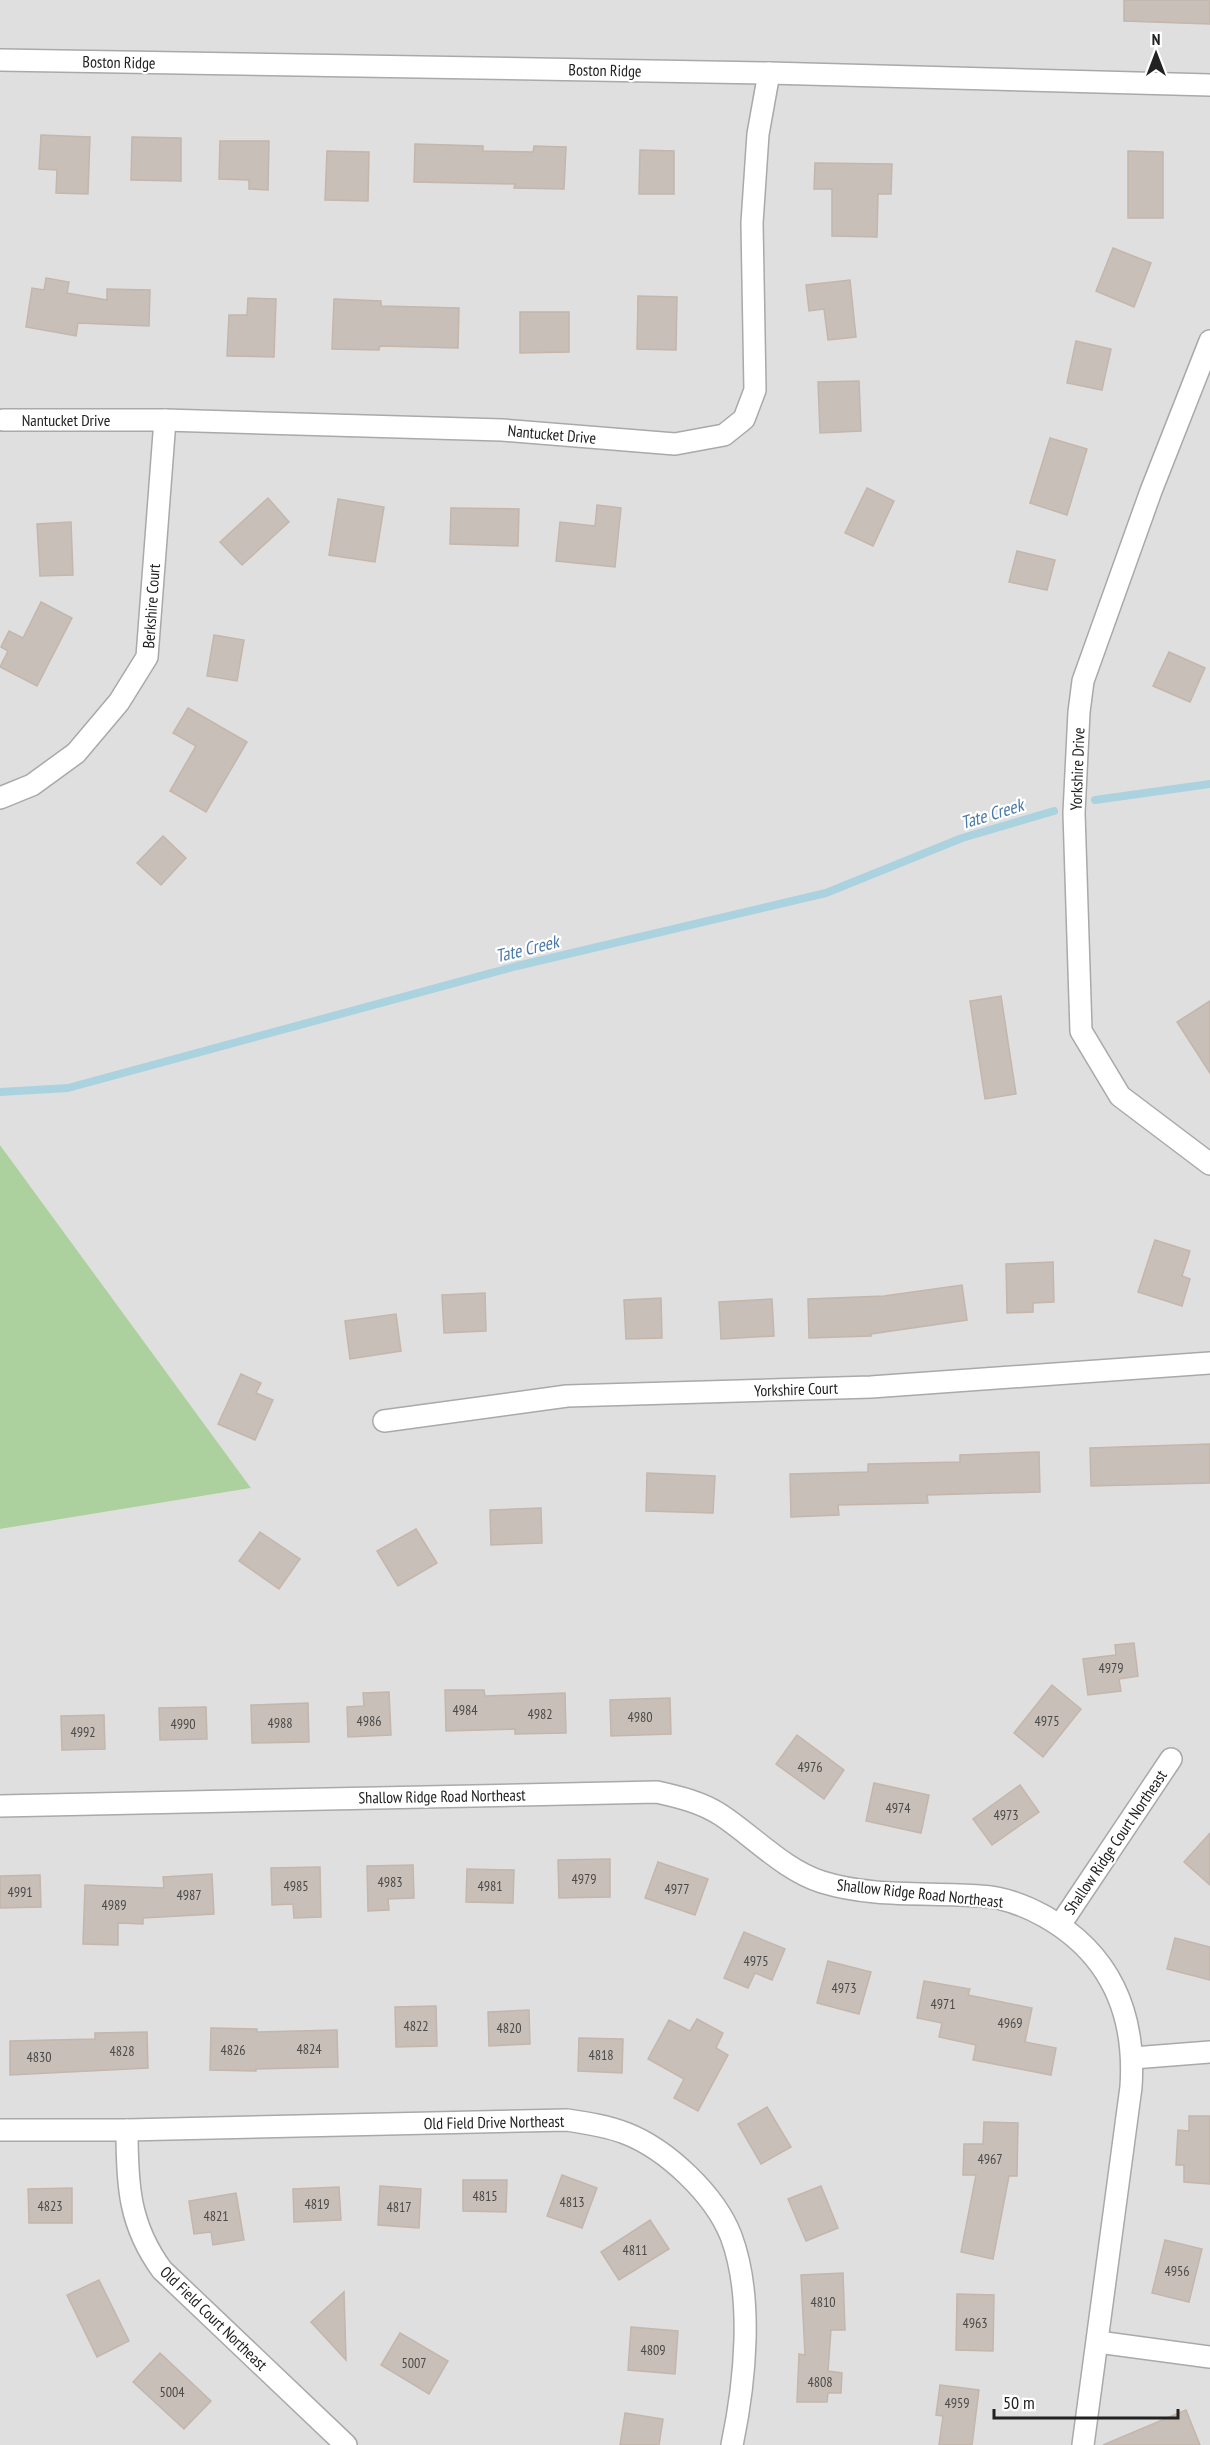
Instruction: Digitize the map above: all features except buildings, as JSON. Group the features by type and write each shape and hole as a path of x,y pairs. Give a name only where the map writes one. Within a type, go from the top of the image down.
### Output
{"street":[{"name":"Boston Ridge","path":"0,60 770,73 1210,85"},
{"name":"Nantucket Drive","path":"3,420 165,420 502,430 675,444 724,435 744,419 755,390 752,223 758,134 770,73"},
{"name":"Yorkshire Drive","path":"1210,341 1151,491 1083,681 1079,712 1074,813 1081,1031 1120,1096 1210,1164"},
{"name":"Berkshire Court","path":"0,798 32,785 76,753 119,702 147,657 165,420"},
{"name":"Yorkshire Court","path":"384,1421 567,1396 871,1387 1210,1363"},
{"name":"Shallow Ridge Court Northeast","path":"1060,1925 1171,1759"},
{"name":"Shallow Ridge Road Northeast","path":"0,1806 657,1792 690,1800 719,1814 798,1871 821,1882 853,1889 900,1894 981,1896 1005,1899 1060,1925 1093,1952 1112,1981 1128,2026 1133,2058 1083,2445"},
{"path":"1133,2058 1210,2052"},
{"name":"Old Field Drive Northeast","path":"0,2130 127,2130 567,2120 597,2124 627,2133 671,2159 690,2177 708,2198 731,2236 744,2298 743,2369 732,2445"},
{"name":"Old Field Court Northeast","path":"127,2130 128,2188 132,2211 148,2252 162,2270 346,2445"},
{"path":"1098,2342 1210,2357"}],"shaded area":[{"path":"0,0 1210,0 1210,2445 0,2445 0,1529 251,1488 0,1145"}],"green space":[{"path":"0,1145 251,1488 0,1529"}],"waterway":[{"name":"Tate Creek","path":"1095,800 1210,784"},
{"name":"Tate Creek","path":"0,1092 68,1088 517,966 826,893 962,838 1054,811"}]}
